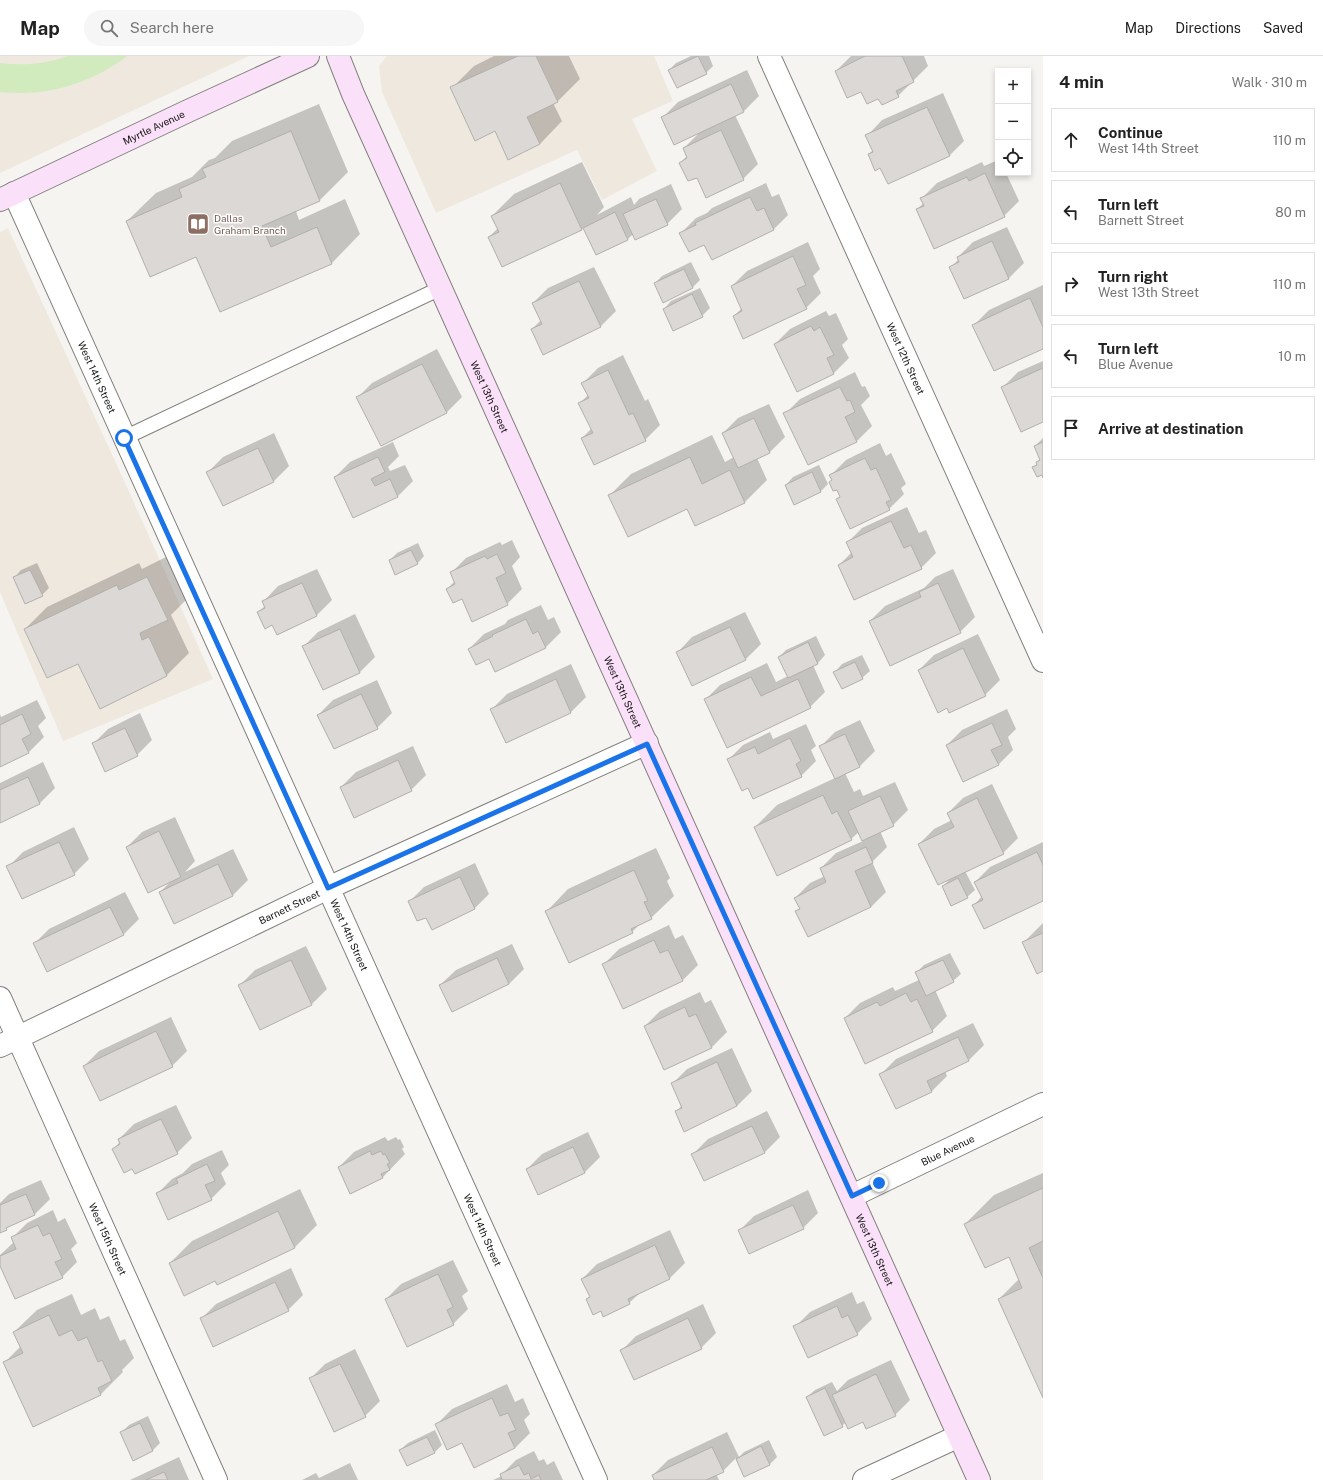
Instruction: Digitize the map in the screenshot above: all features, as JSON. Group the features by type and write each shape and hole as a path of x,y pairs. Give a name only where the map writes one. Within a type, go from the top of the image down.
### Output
{"street":[{"name":"Myrtle Avenue","path":"7,196 308,56"},
{"name":"West 13th Street","path":"338,56 356,101 979,1480"},
{"name":"West 12th Street","path":"768,56 1043,661"},
{"name":"West 14th Street","path":"7,196 124,438 596,1480"},
{"name":"Barnett Street","path":"9,1041 328,888 647,744"},
{"name":"West 15th Street","path":"0,998 9,1041 216,1480"},
{"name":"Blue Avenue","path":"852,1196 1043,1104"},
{"path":"864,1480 959,1436"}],"lane":[{"path":"124,438 441,288"}],"shaded area":[{"path":"0,56 249,56 0,173"},
{"path":"387,56 654,56 673,101 632,119 657,171 602,200 577,150 436,213 382,92 379,66"},
{"path":"8,228 213,679 63,741 0,592 0,232"}],"green space":[{"path":"68,56 127,56 98,74 67,86 34,92 0,92 0,63 34,64"}],"building":[{"path":"518,56 536,56 558,102 527,117 540,144 508,160 495,131 475,141 450,87"},
{"path":"698,56 707,74 677,88 668,70"},
{"path":"865,56 902,56 914,82 896,91 899,97 882,105 878,99 867,104 861,92 847,98 835,71"},
{"path":"731,84 744,112 674,145 661,117"},
{"path":"927,107 950,156 888,184 880,168 875,171 868,154 873,152 865,135"},
{"path":"721,130 744,180 706,198 697,178 688,181 679,163 687,158 683,148"},
{"name":"Dallas Graham Branch","path":"291,131 320,201 262,226 271,247 317,227 332,264 220,312 196,257 150,277 126,221 182,197 179,189 206,177 202,169"},
{"path":"985,173 1005,217 934,249 916,209 924,206 920,198 967,177 969,181"},
{"path":"560,183 582,230 502,267 488,237 499,232 491,216"},
{"path":"750,197 757,211 764,208 774,230 712,260 704,245 689,252 679,233 696,225 695,223"},
{"path":"656,199 668,225 635,240 623,214"},
{"path":"615,212 628,240 596,255 583,228"},
{"path":"992,241 1009,279 964,299 949,267 959,262 957,257"},
{"path":"793,256 806,285 797,289 807,309 743,339 733,316 742,311 731,286"},
{"path":"684,269 693,288 663,303 654,283"},
{"path":"579,281 601,327 543,355 531,329 542,324 532,303"},
{"path":"692,294 703,317 673,331 663,309"},
{"path":"1030,298 1043,327 1043,349 994,371 972,325"},
{"path":"811,326 814,331 820,327 834,355 827,358 834,374 797,392 774,344"},
{"path":"422,364 447,413 381,446 356,397"},
{"path":"1043,368 1043,422 1021,432 1001,387"},
{"path":"608,370 629,415 633,413 646,441 594,465 581,438 593,433 578,403 589,398 581,383"},
{"path":"840,387 847,401 850,400 855,412 845,417 857,442 808,465 783,413"},
{"path":"754,418 770,453 738,468 722,433"},
{"path":"1043,442 1043,478 1042,475 1037,477 1032,467 1037,465 1036,462 1040,460 1034,446"},
{"path":"258,448 274,482 223,506 206,472"},
{"path":"378,457 385,472 371,479 375,486 390,479 398,497 353,518 334,477"},
{"path":"690,457 702,484 730,470 745,503 695,526 687,509 628,537 608,495"},
{"path":"865,458 871,470 876,468 891,500 886,502 890,510 850,529 836,499 840,497 837,490 833,491 829,482 832,480 829,475"},
{"path":"812,472 821,492 794,505 785,485"},
{"path":"891,521 904,548 911,545 922,569 854,600 838,565 853,557 846,542"},
{"path":"411,550 418,564 395,575 389,560"},
{"path":"497,554 506,573 496,578 508,605 472,622 462,599 453,603 446,589 455,584 450,572 485,556 487,559"},
{"path":"30,570 43,596 25,604 13,577"},
{"path":"147,577 168,620 140,633 142,640 149,637 167,676 100,709 78,664 47,678 24,629 117,585 119,590"},
{"path":"302,583 317,616 277,635 272,625 265,629 257,612 265,608 262,601"},
{"path":"938,583 961,633 890,666 869,621 921,597 919,592"},
{"path":"526,619 533,634 538,631 546,648 495,672 489,659 476,665 468,649 493,636 492,635"},
{"path":"730,627 746,660 692,686 676,652"},
{"path":"340,629 360,673 323,690 302,646"},
{"path":"808,642 818,664 788,678 778,657"},
{"path":"963,648 986,696 949,713 947,708 938,713 918,670"},
{"path":"855,662 863,679 842,689 833,672"},
{"path":"751,677 761,696 798,679 811,708 727,748 704,699"},
{"path":"556,679 571,713 506,743 490,709"},
{"path":"361,694 378,729 334,749 317,715"},
{"path":"22,714 31,734 22,739 29,753 0,767 0,725"},
{"path":"992,723 1002,745 991,750 999,765 963,782 946,745"},
{"path":"125,728 138,756 105,772 92,743"},
{"path":"845,734 860,767 835,779 819,746"},
{"path":"790,738 801,761 796,764 802,777 753,799 748,788 742,791 727,759 755,747 758,754"},
{"path":"398,760 412,791 354,818 340,787"},
{"path":"28,777 40,804 0,823 0,790"},
{"path":"823,795 832,814 837,811 852,840 777,876 754,827"},
{"path":"880,796 894,826 862,841 848,811"},
{"path":"977,798 1004,854 938,885 918,844 954,827 947,813"},
{"path":"159,831 181,877 148,893 126,847"},
{"path":"59,842 75,875 22,899 6,866"},
{"path":"866,847 873,863 855,871 871,907 808,937 795,911 800,909 794,898 826,882 820,868"},
{"path":"1037,852 1043,865 1043,901 984,929 972,905 983,900 974,882"},
{"path":"218,864 233,896 174,924 159,892"},
{"path":"634,870 648,901 644,902 652,919 631,929 633,933 569,963 545,911"},
{"path":"460,877 475,909 432,930 426,918 417,921 408,901"},
{"path":"958,878 968,898 951,906 942,886"},
{"path":"110,907 124,935 47,972 33,943"},
{"path":"1043,933 1043,971 1037,974 1022,942"},
{"path":"654,940 660,953 668,950 683,981 623,1009 602,964"},
{"path":"497,958 509,984 452,1012 439,985"},
{"path":"291,960 312,1005 260,1030 238,985"},
{"path":"943,960 954,982 926,996 915,972"},
{"path":"906,993 911,1002 917,999 933,1032 865,1064 844,1018 877,1002 880,1006"},
{"path":"685,1007 689,1017 696,1014 712,1048 664,1070 644,1026"},
{"path":"156,1031 173,1067 100,1101 83,1066"},
{"path":"958,1037 969,1061 927,1081 932,1092 896,1109 879,1074"},
{"path":"717,1062 737,1106 684,1132 675,1111 682,1108 671,1083"},
{"path":"161,1119 178,1154 135,1174 132,1169 124,1173 112,1149 120,1144 118,1139"},
{"path":"752,1126 765,1153 704,1181 691,1154"},
{"path":"573,1147 585,1173 538,1195 526,1169"},
{"path":"370,1151 372,1155 381,1151 383,1155 385,1154 390,1163 387,1164 390,1170 381,1174 383,1178 350,1194 338,1167"},
{"path":"207,1164 215,1181 205,1185 212,1200 168,1220 156,1193 178,1183 176,1179"},
{"path":"1043,1188 1043,1241 1029,1248 1043,1278 1043,1398 998,1299 1022,1288 1009,1257 985,1268 964,1224"},
{"path":"26,1194 35,1215 6,1228 7,1230 0,1233 0,1205"},
{"path":"793,1205 804,1229 749,1254 738,1230"},
{"path":"278,1211 295,1248 217,1285 215,1281 184,1296 169,1263"},
{"path":"38,1225 43,1236 50,1233 62,1259 55,1262 63,1278 15,1299 0,1266 0,1256 16,1249 11,1237"},
{"path":"655,1245 670,1279 628,1299 630,1304 603,1317 601,1311 593,1315 586,1299 590,1297 581,1279"},
{"path":"438,1274 453,1307 447,1310 454,1325 407,1347 385,1299"},
{"path":"275,1282 289,1311 213,1347 200,1318"},
{"path":"837,1306 842,1318 848,1315 858,1335 808,1358 793,1326"},
{"path":"49,1315 59,1336 72,1330 78,1341 87,1337 98,1362 102,1360 112,1381 98,1388 101,1395 33,1427 3,1362 23,1353 13,1332"},
{"path":"688,1318 702,1349 634,1380 620,1350"},
{"path":"340,1364 366,1417 334,1432 309,1378"},
{"path":"876,1374 896,1416 866,1429 863,1422 848,1429 832,1395"},
{"path":"825,1388 843,1427 824,1436 806,1397"},
{"path":"492,1398 500,1416 508,1413 516,1430 508,1433 515,1448 474,1468 462,1443 447,1450 435,1424"},
{"path":"140,1423 153,1451 133,1461 120,1432"},
{"path":"427,1437 435,1453 407,1466 399,1450"},
{"path":"761,1446 770,1465 744,1477 736,1459"},
{"path":"712,1447 724,1472 706,1480 654,1480 652,1475"},
{"path":"519,1465 524,1475 529,1473 531,1479 539,1475 541,1480 502,1480 500,1474"},
{"path":"164,1472 168,1480 146,1480"}],"place":[{"name":"Dallas Graham Branch","path":"198,224"}],"route":[{"path":"124,438 328,888 647,744 852,1196 879,1183"}]}
